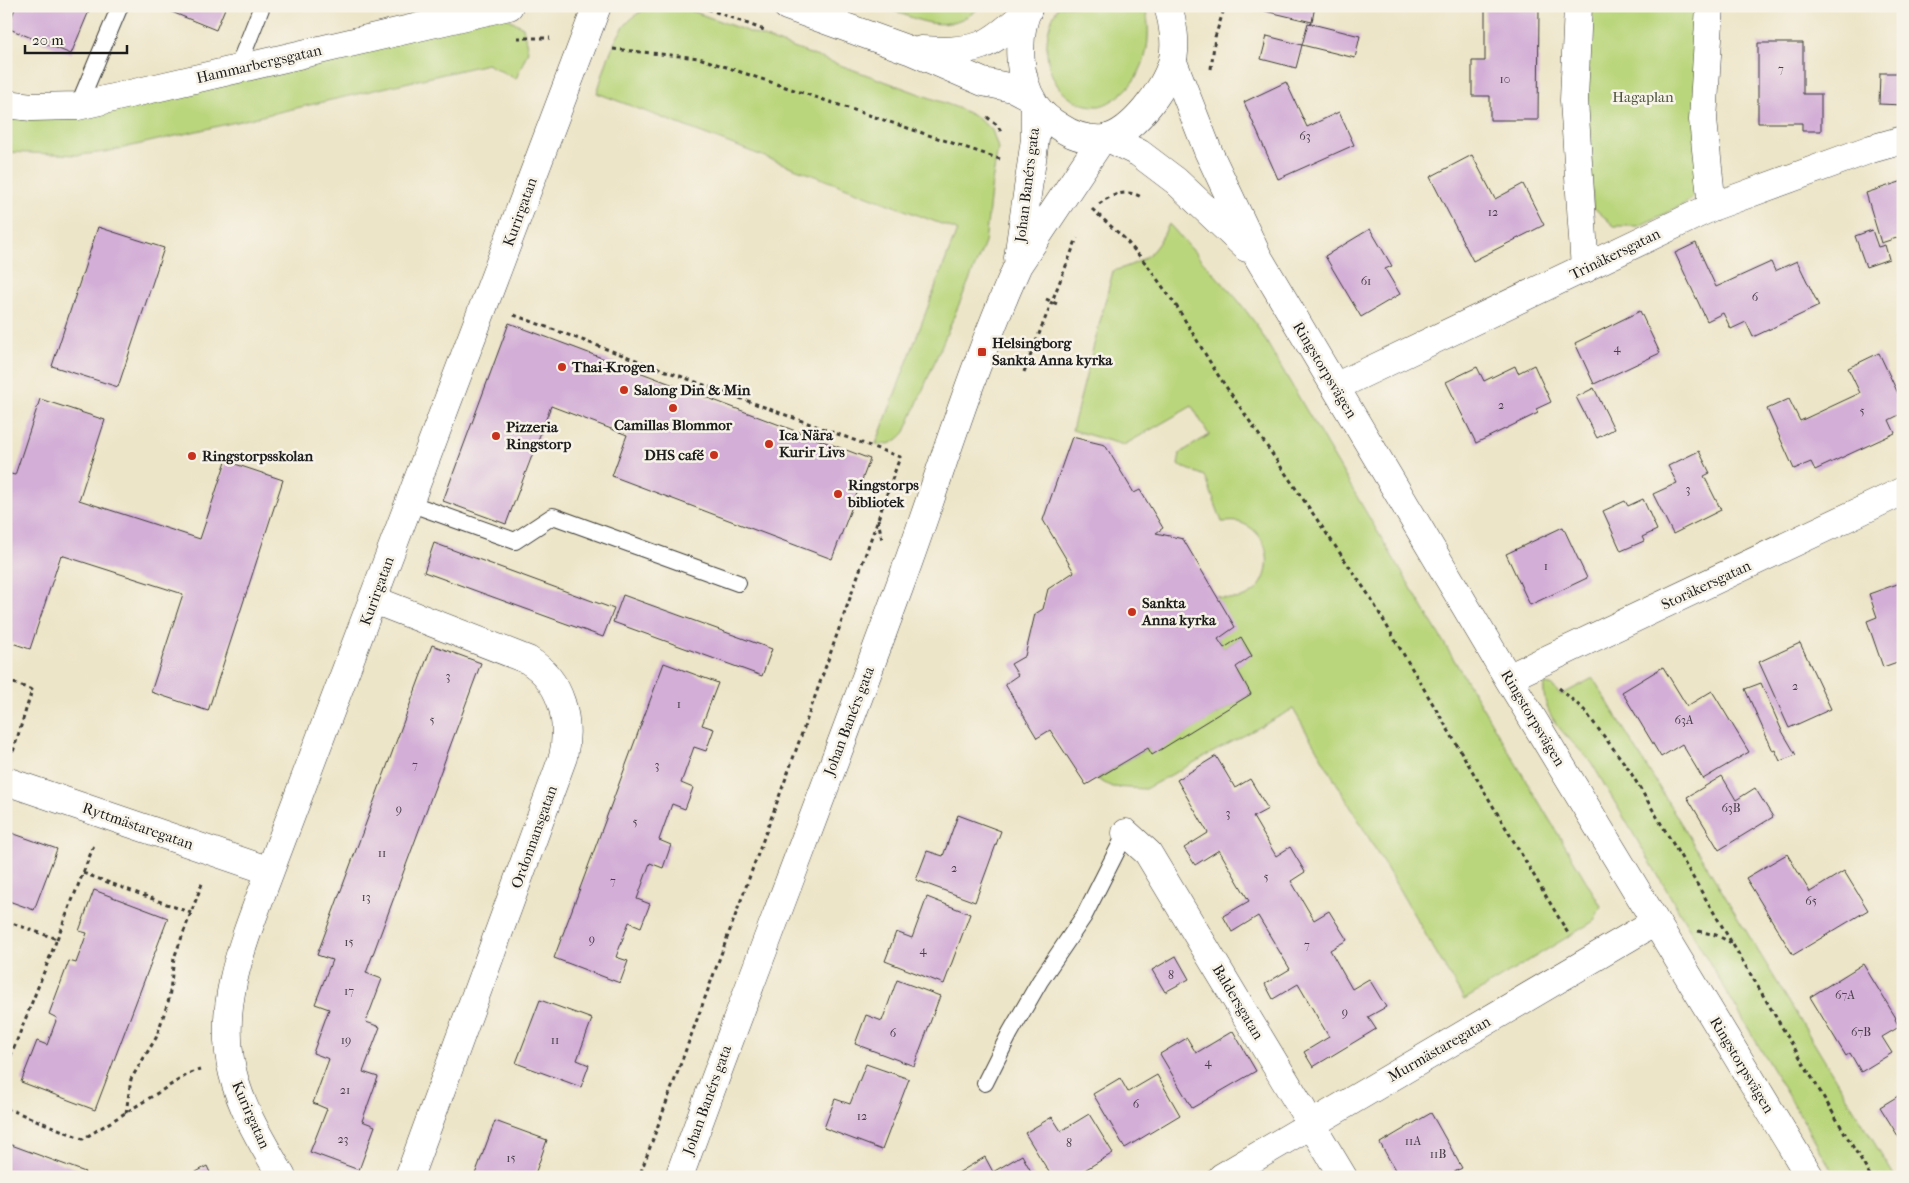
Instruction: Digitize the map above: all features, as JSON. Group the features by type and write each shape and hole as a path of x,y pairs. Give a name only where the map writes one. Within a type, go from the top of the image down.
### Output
{"street":[{"name":"Hammarbergsgatan","path":"6,104 32,107 78,106 509,6"},
{"name":"Kurirgatan","path":"282,1177 262,1144 244,1107 233,1074 230,1059 228,1007 232,981 270,871 597,6"},
{"path":"787,6 909,50 982,82 1013,88 1033,101"},
{"path":"1168,6 1172,24 1173,53"},
{"path":"1105,138 1121,132 1145,110 1165,80 1188,6"},
{"path":"1578,6 1574,100 1585,269"},
{"path":"1710,6 1703,120 1712,208"},
{"path":"909,50 950,51 982,44 998,36 1028,8"},
{"path":"1028,8 1023,27 1021,54 1022,70 1033,101"},
{"name":"Ringstorpsvägen","path":"1173,53 1208,150 1258,257 1508,678 1810,1177"},
{"name":"Ringstorpsvägen","path":"1033,101 1048,120 1066,131 1089,139 1105,138 1138,153 1176,181 1258,257"},
{"name":"Johan Banérs gata","path":"1018,265 1035,139 1033,101"},
{"name":"Johan Banérs gata","path":"679,1177 904,576 982,352 1018,265 1105,138"},
{"name":"Trinåkersgatan","path":"1335,387 1712,208 1871,149 1903,140"},
{"name":"Storåkersgatan","path":"1508,678 1903,491"},
{"name":"Ordonnansgatan","path":"374,600 528,660 538,668 554,687 565,715 566,738 563,757 409,1177"},
{"name":"Ryttmästaregatan","path":"8,770 105,815 270,871"},
{"name":"Baldersgatan","path":"1126,833 1148,853 1342,1177"},
{"name":"Murmästaregatan","path":"1222,1177 1655,922"}],"lane":[{"path":"78,106 120,6"},
{"path":"237,69 262,6"},
{"path":"410,503 515,541 553,516 738,583"},
{"path":"985,1083 1010,1033 1040,981 1084,916 1126,833"}],"path":[{"path":"1210,74 1215,37 1225,6"},
{"path":"512,38 551,38 605,49 699,58 1009,162 1031,167"},
{"path":"985,116 997,125 1005,137"},
{"path":"1068,190 1124,238 1148,266 1177,307 1216,372 1368,594 1586,963"},
{"path":"1024,372 1080,231"},
{"path":"1046,300 1057,304"},
{"path":"507,312 900,457 790,767 639,1177"},
{"path":"1535,666 1584,710 1628,768 1871,1177"},
{"path":"6,680 32,690 8,770"},
{"path":"6,1068 84,873 105,815"},
{"path":"126,1113 131,1079 156,1038 167,1007 174,958 214,852"},
{"path":"84,873 191,913"},
{"path":"6,921 57,939"},
{"path":"6,1108 83,1139 190,1073 230,1059"}],"green space":[{"path":"657,6 675,6 692,11 958,108 976,117 992,130 998,148 985,243 905,432 892,442 876,444 957,230 597,93 612,48 624,26 644,10"},
{"path":"882,6 982,6 969,16 944,24 921,21"},
{"path":"1059,6 1145,6 1148,43 1142,67 1128,87 1108,103 1096,106 1079,103 1066,95 1056,83 1050,68 1047,52 1052,20"},
{"name":"Hagaplan","path":"1591,6 1699,6 1701,190 1685,204 1639,226 1614,226 1593,207 1587,106"},
{"path":"502,15 523,27 528,51 516,79 487,64 106,152 79,155 6,152 6,111"},
{"path":"1169,224 1237,299 1256,324 1601,906 1594,921 1464,1000 1293,709 1145,789 1112,787 1097,779 1148,748 1152,754 1251,694 1236,667 1252,655 1241,637 1224,648 1218,639 1216,596 1235,599 1250,594 1261,584 1266,571 1267,556 1263,542 1253,530 1238,522 1222,522 1205,476 1178,465 1180,453 1209,435 1192,406 1124,445 1072,430 1113,271 1134,264 1148,255 1159,243"},
{"path":"1593,678 1895,1177 1836,1177 1591,762 1566,736 1552,717 1544,696 1544,684 1551,685 1561,695"}],"building":[{"path":"16,6 91,6 71,54 7,28"},
{"path":"157,6 226,6 216,30"},
{"path":"1266,6 1315,6 1312,22 1265,11"},
{"path":"1485,7 1539,7 1538,120 1490,120 1490,96 1472,96 1472,61 1485,61"},
{"path":"1308,23 1360,36 1355,58 1302,45"},
{"path":"1267,36 1302,45 1296,68 1261,59"},
{"path":"1758,43 1803,43 1803,94 1821,94 1821,131 1802,131 1802,123 1758,123"},
{"path":"1880,73 1903,73 1903,105 1879,104"},
{"path":"1286,82 1307,127 1339,112 1354,145 1278,179 1244,102"},
{"path":"1472,155 1495,199 1523,184 1544,225 1473,261 1430,177"},
{"path":"1903,181 1903,236 1881,243 1866,193"},
{"path":"98,227 164,248 118,387 52,366"},
{"path":"1370,229 1392,266 1385,269 1400,294 1361,317 1325,256"},
{"path":"1872,230 1878,247 1885,245 1889,259 1866,267 1855,236"},
{"path":"1696,243 1716,287 1771,262 1775,271 1797,261 1819,306 1753,337 1746,322 1731,329 1723,313 1707,321 1675,253"},
{"path":"1640,311 1660,353 1594,384 1575,343"},
{"path":"509,323 870,459 832,559 612,476 627,435 551,406 506,524 443,501"},
{"path":"1879,353 1903,404 1903,413 1889,420 1895,433 1815,470 1811,462 1794,469 1767,409 1789,399 1800,421 1860,393 1848,368"},
{"path":"1534,365 1551,402 1536,409 1538,413 1476,443 1446,382 1477,367 1484,381 1515,366 1518,373"},
{"path":"1594,388 1614,429 1597,438 1576,397"},
{"path":"40,399 105,420 79,500 200,539 226,461 283,480 208,711 151,692 183,594 61,555 30,649 6,641 6,473 15,475"},
{"name":"Sankta Anna kyrka","path":"1072,437 1105,445 1134,493 1140,490 1163,528 1156,533 1183,539 1235,627 1218,639 1224,648 1241,637 1252,656 1236,667 1251,694 1152,755 1148,748 1086,785 1050,730 1037,738 1005,684 1018,675 1011,664 1025,656 1035,614 1043,609 1048,589 1074,572 1043,520"},
{"path":"1699,451 1710,473 1704,476 1721,510 1673,534 1653,494 1677,483 1668,466"},
{"path":"1643,499 1657,530 1642,537 1644,541 1621,551 1603,511 1625,501 1628,506"},
{"path":"1563,527 1587,578 1530,605 1506,554"},
{"path":"434,543 614,609 603,637 424,572"},
{"path":"1903,582 1903,660 1883,667 1867,621 1877,617 1869,594"},
{"path":"623,595 772,649 762,676 613,622"},
{"path":"1800,643 1831,709 1789,728 1759,662"},
{"path":"432,645 481,663 366,973 382,979 366,1022 380,1027 363,1072 378,1077 362,1121 375,1126 359,1170 310,1152 327,1109 313,1103 329,1059 313,1053 329,1009 315,1004 332,960 317,955"},
{"path":"664,663 718,683 702,725 714,729 706,751 694,747 681,783 693,788 685,809 672,804 659,840 671,845 663,868 650,863 637,899 650,904 641,927 629,922 616,957 628,961 620,983 554,958"},
{"path":"1663,667 1687,706 1712,691 1749,752 1703,779 1682,744 1661,757 1622,692"},
{"path":"1761,683 1782,731 1796,755 1780,761 1775,750 1773,751 1745,689"},
{"path":"1216,756 1235,788 1250,779 1268,809 1253,817 1276,856 1290,847 1305,872 1291,881 1314,920 1329,911 1347,940 1330,950 1352,989 1369,979 1386,1007 1368,1017 1376,1029 1313,1067 1304,1052 1329,1037 1298,984 1273,999 1265,984 1290,969 1258,916 1232,932 1223,916 1249,901 1219,850 1195,865 1184,848 1208,833 1177,780"},
{"path":"1722,776 1736,800 1755,788 1773,817 1719,850 1687,797"},
{"path":"958,815 1001,831 975,902 916,880 927,851 943,856"},
{"path":"6,831 57,849 34,910 6,900"},
{"path":"1787,854 1810,892 1844,871 1868,910 1793,955 1746,878"},
{"path":"94,890 168,918 95,1110 21,1082 37,1041 47,1045 57,1018 49,1014 69,961 76,963 87,933 79,931"},
{"path":"927,897 970,914 944,984 885,961 896,932 912,938"},
{"path":"1176,956 1189,979 1165,992 1152,970"},
{"path":"1863,964 1896,1018 1899,1027 1882,1037 1892,1053 1861,1072 1850,1053 1846,1056 1810,997"},
{"path":"897,980 940,996 914,1066 855,1044 866,1015 882,1021"},
{"path":"540,1000 592,1019 577,1060 589,1065 581,1087 516,1063"},
{"path":"1233,1031 1256,1071 1192,1108 1160,1054 1187,1038 1196,1053"},
{"path":"866,1064 909,1079 882,1150 824,1128 835,1099 850,1104"},
{"path":"1157,1075 1180,1115 1125,1148 1093,1094 1120,1078 1128,1092"},
{"path":"1903,1093 1903,1144 1880,1107"},
{"path":"1431,1113 1462,1168 1445,1177 1399,1177 1380,1143"},
{"path":"1089,1114 1113,1153 1073,1177 1052,1177 1025,1133 1052,1117 1061,1131"},
{"path":"495,1121 547,1140 534,1177 474,1177"},
{"path":"6,1143 85,1172 83,1177 6,1175"},
{"path":"1022,1155 1034,1177 960,1177 958,1173 985,1157 993,1172"},
{"path":"207,1166 212,1177 187,1177"}],"place":[{"name":"Helsingborg Sankta Anna kyrka","path":"982,352"},
{"name":"Thai-Krogen","path":"562,367"},
{"name":"Salong Din & Min","path":"624,390"},
{"name":"Camillas Blommor","path":"673,408"},
{"name":"Pizzeria Ringstorp","path":"496,436"},
{"name":"Ica Nära Kurir Livs","path":"769,444"},
{"name":"DHS café","path":"714,455"},
{"name":"Ringstorpsskolan","path":"192,456"},
{"name":"Ringstorps bibliotek","path":"838,494"},
{"name":"Sankta Anna kyrka","path":"1132,612"}]}
